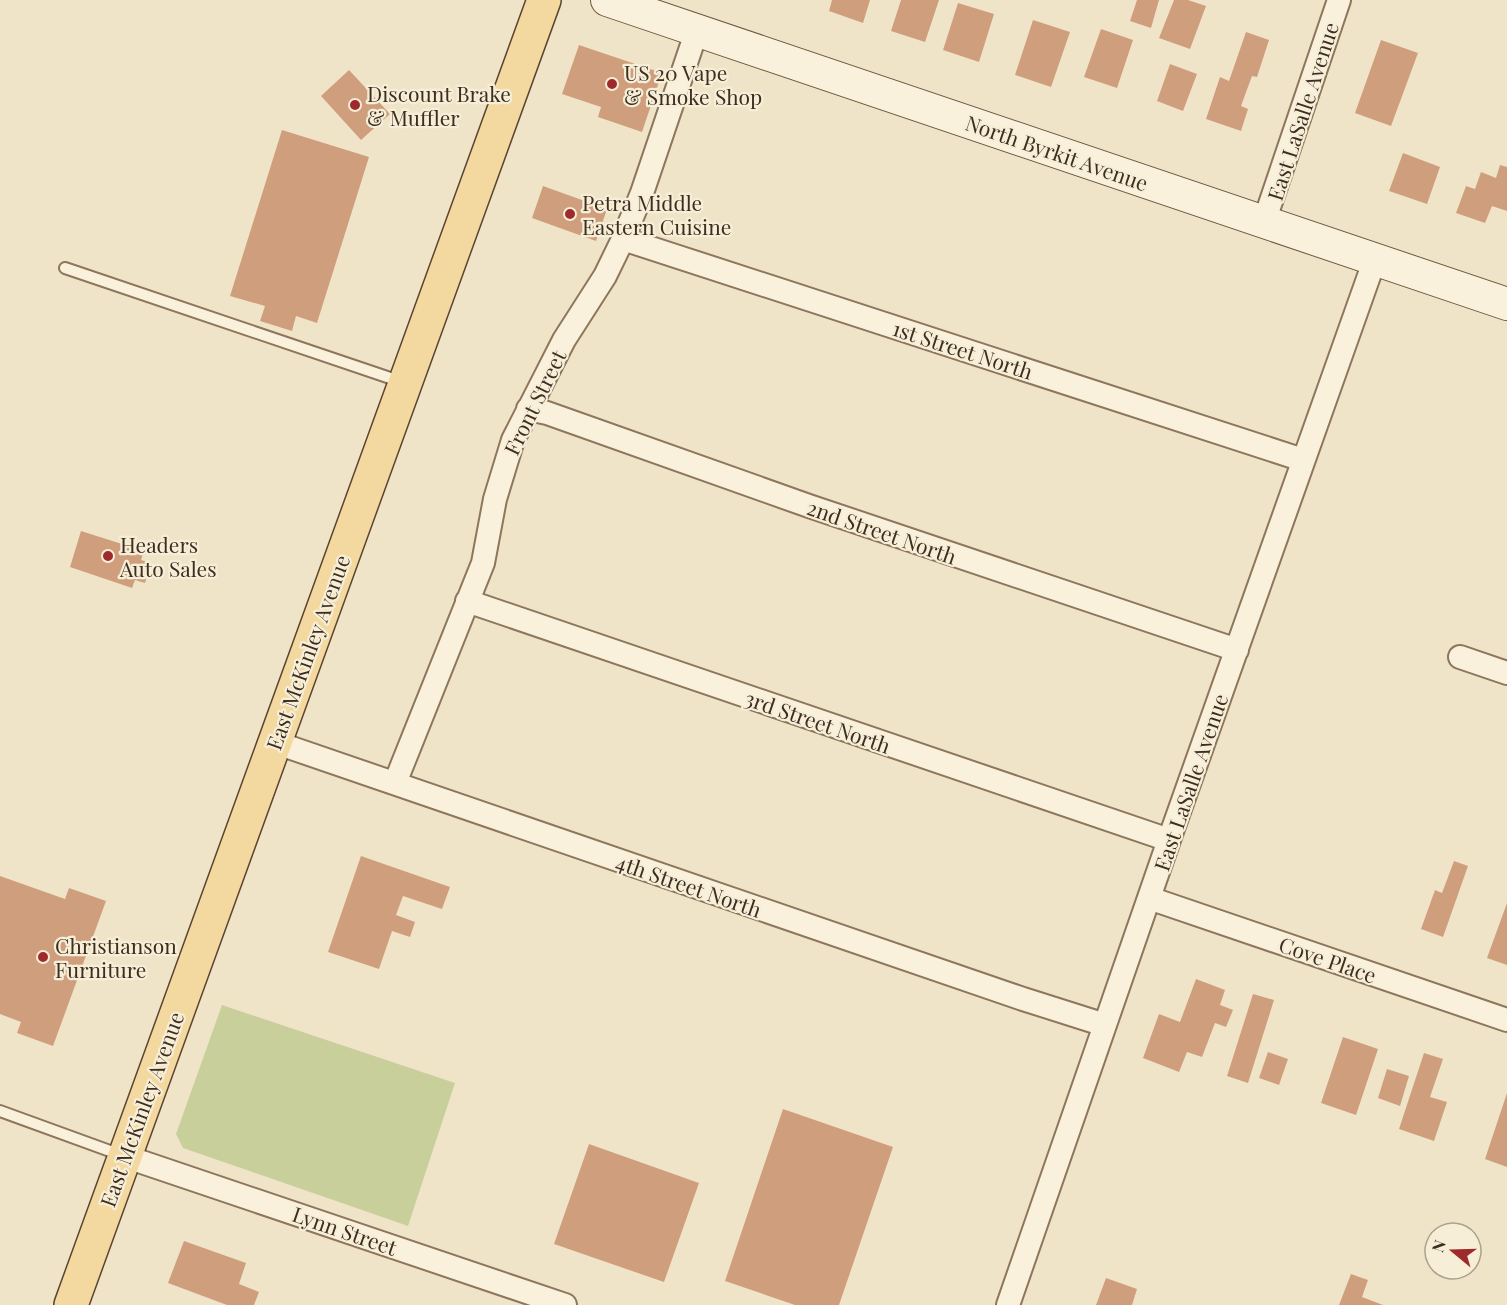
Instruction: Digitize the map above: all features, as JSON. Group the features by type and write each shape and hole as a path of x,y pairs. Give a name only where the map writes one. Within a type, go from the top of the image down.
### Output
{"main road":[{"name":"East McKinley Avenue","path":"71,1305 544,0"}],"street":[{"name":"North Byrkit Avenue","path":"607,0 655,12 697,30 1507,304"},
{"name":"East LaSalle Avenue","path":"1264,222 1339,0"},
{"name":"Front Street","path":"395,783 483,562 502,469 513,440 564,340 605,276 623,238 642,193 697,30"},
{"name":"1st Street North","path":"623,238 1303,460"},
{"name":"East LaSalle Avenue","path":"1008,1305 1374,259"},
{"name":"2nd Street North","path":"528,409 547,413 820,510 1237,650"},
{"name":"3rd Street North","path":"467,601 1169,840"},
{"path":"1460,657 1507,673"},
{"name":"4th Street North","path":"274,742 934,969 1105,1025"},
{"name":"Cove Place","path":"1149,898 1507,1020"},
{"name":"Lynn Street","path":"124,1156 565,1305"}],"lane":[{"path":"65,268 405,383"},
{"path":"0,1111 124,1156"}],"green space":[{"path":"222,1005 455,1083 408,1226 183,1148 176,1134"}],"building":[{"path":"832,0 870,0 863,23 829,11"},
{"path":"901,0 939,0 925,42 891,31"},
{"path":"1137,0 1159,0 1151,28 1130,21"},
{"path":"1174,0 1188,0 1206,6 1190,49 1159,38"},
{"path":"958,3 994,14 979,62 943,50"},
{"path":"1033,20 1070,32 1051,87 1015,75"},
{"path":"1101,29 1133,40 1117,88 1084,77"},
{"path":"1246,32 1269,40 1257,77 1252,76 1241,106 1248,109 1241,131 1206,119 1220,77 1229,81"},
{"path":"1381,40 1418,53 1391,126 1355,113"},
{"name":"US 20 Vape & Smoke Shop","path":"579,45 662,73 642,132 598,117 601,107 562,94"},
{"path":"1170,64 1197,74 1183,111 1157,101"},
{"name":"Discount Brake & Muffler","path":"349,70 390,114 361,140 321,96"},
{"path":"282,130 369,157 317,323 296,316 292,331 260,321 265,306 230,296"},
{"path":"1403,153 1440,167 1427,204 1389,191"},
{"path":"1500,165 1507,167 1507,211 1492,206 1485,223 1456,213 1466,186 1475,189 1481,172 1496,178"},
{"name":"Petra Middle Eastern Cuisine","path":"543,186 607,209 596,241 532,218"},
{"name":"Headers Auto Sales","path":"81,531 144,551 141,560 151,563 145,583 135,580 132,588 70,567"},
{"path":"361,856 450,887 442,909 403,896 396,915 415,922 410,937 392,931 379,969 328,952"},
{"path":"1454,861 1468,866 1443,937 1421,929 1435,890 1442,893"},
{"name":"Christianson Furniture","path":"0,876 65,899 69,888 106,901 53,1046 17,1033 21,1022 0,1014"},
{"path":"1507,903 1507,965 1487,958"},
{"path":"1196,979 1225,990 1220,1005 1233,1010 1226,1027 1215,1023 1202,1057 1187,1052 1179,1072 1143,1058 1159,1014 1180,1022"},
{"path":"1253,994 1274,1000 1248,1083 1227,1076"},
{"path":"1343,1037 1378,1049 1356,1115 1321,1103"},
{"path":"1268,1052 1288,1059 1279,1085 1259,1078"},
{"path":"1424,1053 1443,1059 1430,1097 1447,1102 1434,1141 1399,1129"},
{"path":"1387,1069 1409,1076 1400,1106 1378,1098"},
{"path":"1507,1093 1507,1167 1485,1159"},
{"path":"783,1109 893,1147 839,1305 795,1305 725,1281"},
{"path":"589,1144 699,1183 664,1282 554,1244"},
{"path":"184,1241 246,1263 239,1284 259,1292 254,1305 227,1305 168,1283"},
{"path":"1351,1274 1368,1280 1362,1297 1383,1305 1339,1305"},
{"path":"1106,1278 1137,1289 1132,1305 1096,1305"}],"place":[{"name":"US 20 Vape & Smoke Shop","path":"612,84"},
{"name":"Discount Brake & Muffler","path":"355,105"},
{"name":"Petra Middle Eastern Cuisine","path":"570,214"},
{"name":"Headers Auto Sales","path":"108,556"},
{"name":"Christianson Furniture","path":"43,957"}]}
